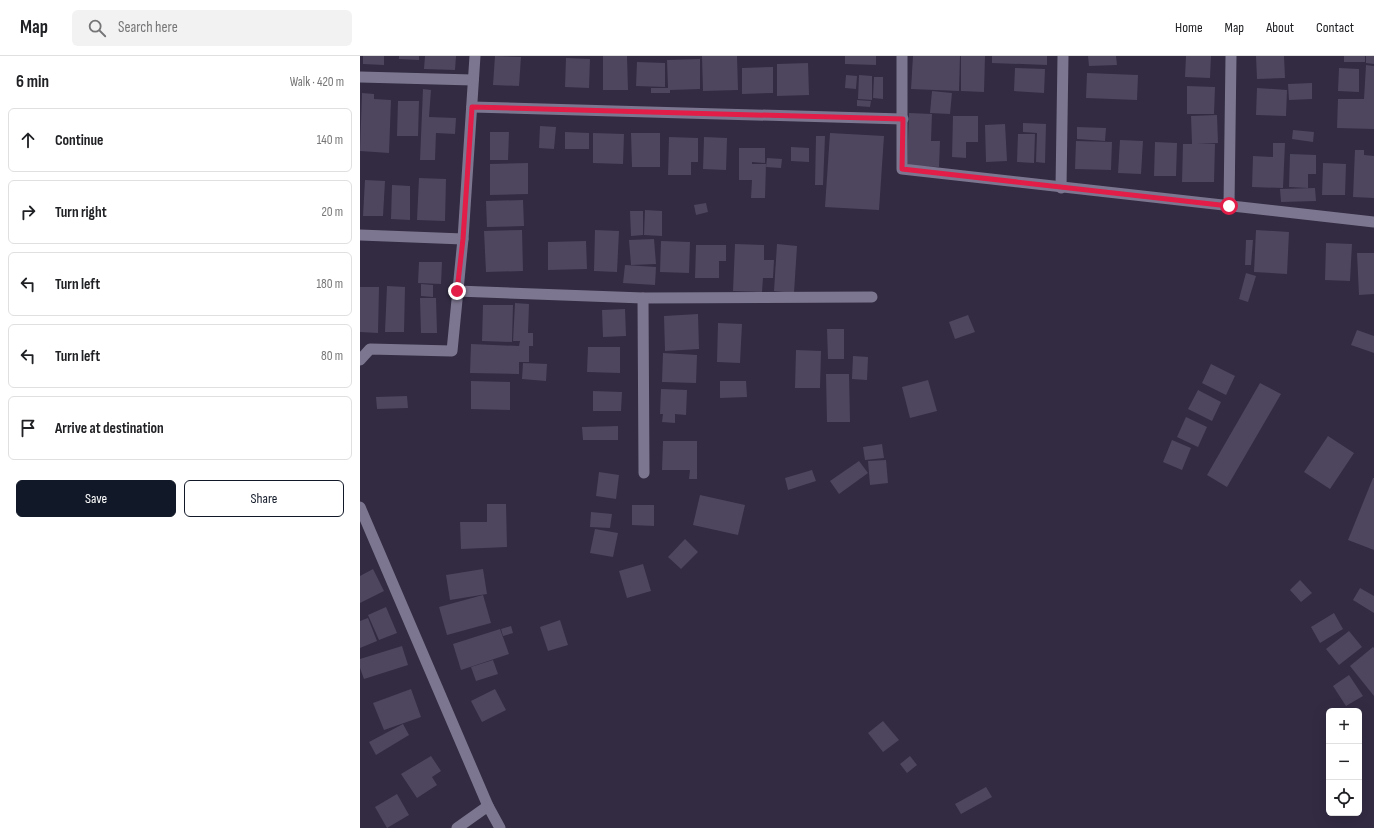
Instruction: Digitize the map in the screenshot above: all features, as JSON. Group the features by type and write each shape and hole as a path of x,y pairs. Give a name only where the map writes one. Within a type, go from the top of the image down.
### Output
{"street":[{"path":"360,360 370,349 452,351 463,239 475,56"},
{"path":"902,56 902,169 1374,222"},
{"path":"1061,188 1063,56"},
{"path":"1229,206 1231,56"},
{"path":"360,77 473,80"},
{"path":"472,107 903,119"},
{"path":"360,235 463,239"},
{"path":"457,291 643,298 872,296"},
{"path":"643,298 644,473"},
{"path":"360,507 488,806 500,828"},
{"path":"457,828 488,806"}],"building":[{"path":"363,56 384,56 384,65 363,64"},
{"path":"399,56 419,56 419,60 399,59"},
{"path":"425,56 456,56 455,70 424,69"},
{"path":"495,56 521,57 519,86 493,85"},
{"path":"603,56 627,56 628,90 603,90"},
{"path":"702,56 737,56 738,90 703,91"},
{"path":"845,56 876,56 876,65 845,64"},
{"path":"913,56 960,56 959,91 911,89"},
{"path":"961,56 985,56 984,92 961,91"},
{"path":"992,56 1047,56 1047,65 992,63"},
{"path":"1088,56 1116,56 1117,65 1089,66"},
{"path":"1186,56 1211,56 1210,78 1185,77"},
{"path":"1256,56 1284,56 1285,78 1257,79"},
{"path":"1344,56 1365,56 1365,62 1344,62"},
{"path":"1366,56 1374,56 1374,64 1366,63"},
{"path":"566,58 590,59 589,88 565,87"},
{"path":"700,59 700,89 670,90 670,93 651,93 651,88 668,88 667,60"},
{"path":"637,62 665,63 665,87 636,86"},
{"path":"808,63 809,95 777,96 777,64"},
{"path":"1366,65 1374,66 1374,129 1337,128 1338,99 1364,99"},
{"path":"773,67 773,93 742,94 742,68"},
{"path":"1015,68 1045,69 1044,93 1014,91"},
{"path":"1339,68 1359,69 1359,92 1338,91"},
{"path":"1087,73 1138,75 1137,100 1086,98"},
{"path":"846,75 857,76 856,89 845,88"},
{"path":"859,75 872,76 872,100 858,99"},
{"path":"874,77 883,77 883,99 873,98"},
{"path":"1312,83 1312,99 1289,100 1288,84"},
{"path":"1187,86 1215,87 1214,114 1187,114"},
{"path":"1257,88 1287,90 1286,116 1256,115"},
{"path":"423,89 431,90 429,117 456,118 455,134 436,133 435,160 420,160"},
{"path":"932,91 952,93 950,114 930,113"},
{"path":"362,93 374,94 374,99 391,100 389,153 360,151"},
{"path":"857,100 871,101 870,107 857,106"},
{"path":"398,101 419,101 418,136 397,136"},
{"path":"909,113 932,114 931,141 940,141 939,167 907,166"},
{"path":"1217,115 1218,143 1197,144 1215,144 1214,182 1182,182 1183,144 1192,144 1191,116"},
{"path":"953,116 978,116 978,142 966,142 966,158 952,157"},
{"path":"1023,123 1046,124 1045,163 1036,162 1037,133 1023,132"},
{"path":"1005,124 1007,161 986,162 985,125"},
{"path":"540,126 556,127 554,149 539,148"},
{"path":"1077,127 1106,128 1105,141 1077,139"},
{"path":"1293,130 1314,132 1313,142 1292,139"},
{"path":"490,132 509,132 508,160 490,160"},
{"path":"565,132 589,133 589,149 565,149"},
{"path":"593,133 624,134 623,164 593,163"},
{"path":"631,133 660,133 660,167 632,167"},
{"path":"830,133 884,136 879,210 825,207"},
{"path":"1018,134 1035,134 1034,163 1017,162"},
{"path":"816,136 825,136 823,185 815,185"},
{"path":"669,137 698,138 698,162 691,162 691,175 668,175"},
{"path":"704,137 727,138 726,170 703,169"},
{"path":"1120,140 1143,141 1141,174 1118,173"},
{"path":"1076,141 1112,142 1111,170 1075,169"},
{"path":"1155,142 1177,143 1176,176 1154,176"},
{"path":"1273,143 1285,143 1283,188 1252,187 1253,156 1273,157"},
{"path":"791,147 809,148 809,162 791,161"},
{"path":"739,148 765,148 765,163 752,162 752,164 766,164 765,198 751,198 752,180 739,180"},
{"path":"1355,150 1364,150 1364,155 1374,156 1374,198 1353,197"},
{"path":"1290,154 1316,155 1316,174 1308,174 1308,188 1289,187"},
{"path":"767,158 782,159 781,168 766,167"},
{"path":"528,163 528,194 490,195 490,164"},
{"path":"1323,163 1346,164 1345,195 1322,195"},
{"path":"419,178 446,179 445,221 417,220"},
{"path":"365,180 385,181 383,216 363,216"},
{"path":"392,185 410,186 410,220 391,219"},
{"path":"1315,188 1316,201 1281,202 1280,189"},
{"path":"523,200 524,226 487,227 486,201"},
{"path":"706,203 708,212 696,215 694,205"},
{"path":"645,210 662,211 662,236 644,235"},
{"path":"630,211 643,211 643,235 631,236"},
{"path":"522,230 523,271 486,272 484,231"},
{"path":"595,230 619,231 617,272 594,271"},
{"path":"1256,230 1289,232 1287,274 1254,272"},
{"path":"654,239 656,264 631,265 629,240"},
{"path":"1246,240 1253,240 1251,265 1245,265"},
{"path":"586,241 587,269 548,270 548,242"},
{"path":"661,241 690,242 689,273 660,272"},
{"path":"1326,243 1352,244 1350,281 1325,280"},
{"path":"735,244 764,245 764,260 774,260 773,278 763,278 762,292 733,291"},
{"path":"777,244 797,246 794,293 774,291"},
{"path":"696,245 726,245 726,261 719,261 719,278 695,278"},
{"path":"1357,253 1374,253 1374,294 1359,295"},
{"path":"419,262 442,262 441,284 418,283"},
{"path":"625,265 656,267 655,285 623,283"},
{"path":"1246,273 1256,276 1248,302 1239,299"},
{"path":"421,284 433,285 433,297 421,296"},
{"path":"387,286 405,287 404,332 385,332"},
{"path":"360,287 379,287 378,333 360,332"},
{"path":"420,298 436,298 437,333 421,333"},
{"path":"515,303 529,304 528,333 533,333 533,346 529,346 529,362 519,362 519,374 470,373 471,344 519,346 520,341 513,341"},
{"path":"483,305 513,305 512,342 482,341"},
{"path":"625,309 626,336 603,337 602,310"},
{"path":"698,314 699,349 665,351 664,316"},
{"path":"968,315 975,332 955,339 949,322"},
{"path":"718,323 742,324 740,363 717,362"},
{"path":"827,329 844,329 844,359 828,359"},
{"path":"1357,330 1374,336 1374,353 1351,345"},
{"path":"588,347 620,347 620,373 587,372"},
{"path":"796,350 821,351 820,388 795,388"},
{"path":"663,353 697,355 696,383 662,382"},
{"path":"853,356 868,357 867,380 852,379"},
{"path":"523,363 547,364 546,381 522,379"},
{"path":"1211,364 1235,376 1226,395 1202,383"},
{"path":"826,374 849,374 850,422 827,422"},
{"path":"928,380 937,411 910,418 902,387"},
{"path":"471,381 510,382 510,410 471,409"},
{"path":"720,381 746,381 747,397 720,398"},
{"path":"1260,383 1281,394 1227,487 1207,475"},
{"path":"661,389 687,390 686,415 675,414 675,423 662,422 663,414 660,414"},
{"path":"1198,390 1221,402 1212,421 1188,409"},
{"path":"593,391 622,392 621,411 593,411"},
{"path":"407,396 408,408 377,409 376,397"},
{"path":"1186,417 1207,427 1198,447 1177,437"},
{"path":"618,426 618,440 583,440 582,427"},
{"path":"1328,436 1354,453 1330,489 1304,472"},
{"path":"1172,440 1191,448 1182,470 1163,462"},
{"path":"663,441 697,441 697,479 689,479 690,470 662,470"},
{"path":"882,444 884,458 865,460 863,447"},
{"path":"886,460 888,483 870,485 868,461"},
{"path":"859,461 868,473 839,494 830,481"},
{"path":"812,470 816,481 788,490 785,478"},
{"path":"599,472 619,475 616,499 596,496"},
{"path":"1374,478 1374,550 1348,540"},
{"path":"700,495 745,505 738,535 693,525"},
{"path":"487,504 506,504 507,547 461,549 460,522 487,522"},
{"path":"632,505 654,505 654,526 632,525"},
{"path":"591,512 612,514 610,528 590,527"},
{"path":"595,529 618,533 613,557 590,553"},
{"path":"685,539 698,552 681,569 668,557"},
{"path":"643,564 651,591 627,598 619,571"},
{"path":"373,569 384,591 360,603 360,576"},
{"path":"483,569 487,594 450,600 446,575"},
{"path":"1300,580 1312,593 1301,602 1290,590"},
{"path":"1360,588 1374,596 1374,613 1353,600"},
{"path":"483,595 491,623 447,635 439,607"},
{"path":"386,607 397,633 379,640 368,615"},
{"path":"1334,613 1343,629 1320,643 1311,627"},
{"path":"368,618 377,641 360,648 360,621"},
{"path":"560,620 568,645 548,651 540,627"},
{"path":"511,626 513,633 503,636 501,629"},
{"path":"500,629 509,654 461,670 453,644"},
{"path":"1349,631 1362,647 1339,665 1326,649"},
{"path":"402,646 408,665 364,679 360,668 360,659"},
{"path":"1373,647 1374,648 1374,696 1350,666"},
{"path":"493,660 498,674 476,681 471,667"},
{"path":"1349,675 1363,696 1346,706 1333,686"},
{"path":"411,689 421,717 384,730 373,703"},
{"path":"495,689 506,710 482,722 471,701"},
{"path":"883,721 899,740 883,752 868,733"},
{"path":"403,724 409,735 376,755 369,742"},
{"path":"431,756 441,771 432,777 437,785 417,798 401,774"},
{"path":"910,756 917,765 907,773 900,764"},
{"path":"986,787 992,797 961,814 955,804"},
{"path":"397,794 409,815 387,828 375,807"}],"route":[{"path":"457,291 463,239 472,107 903,119 902,169 1229,206"}]}
